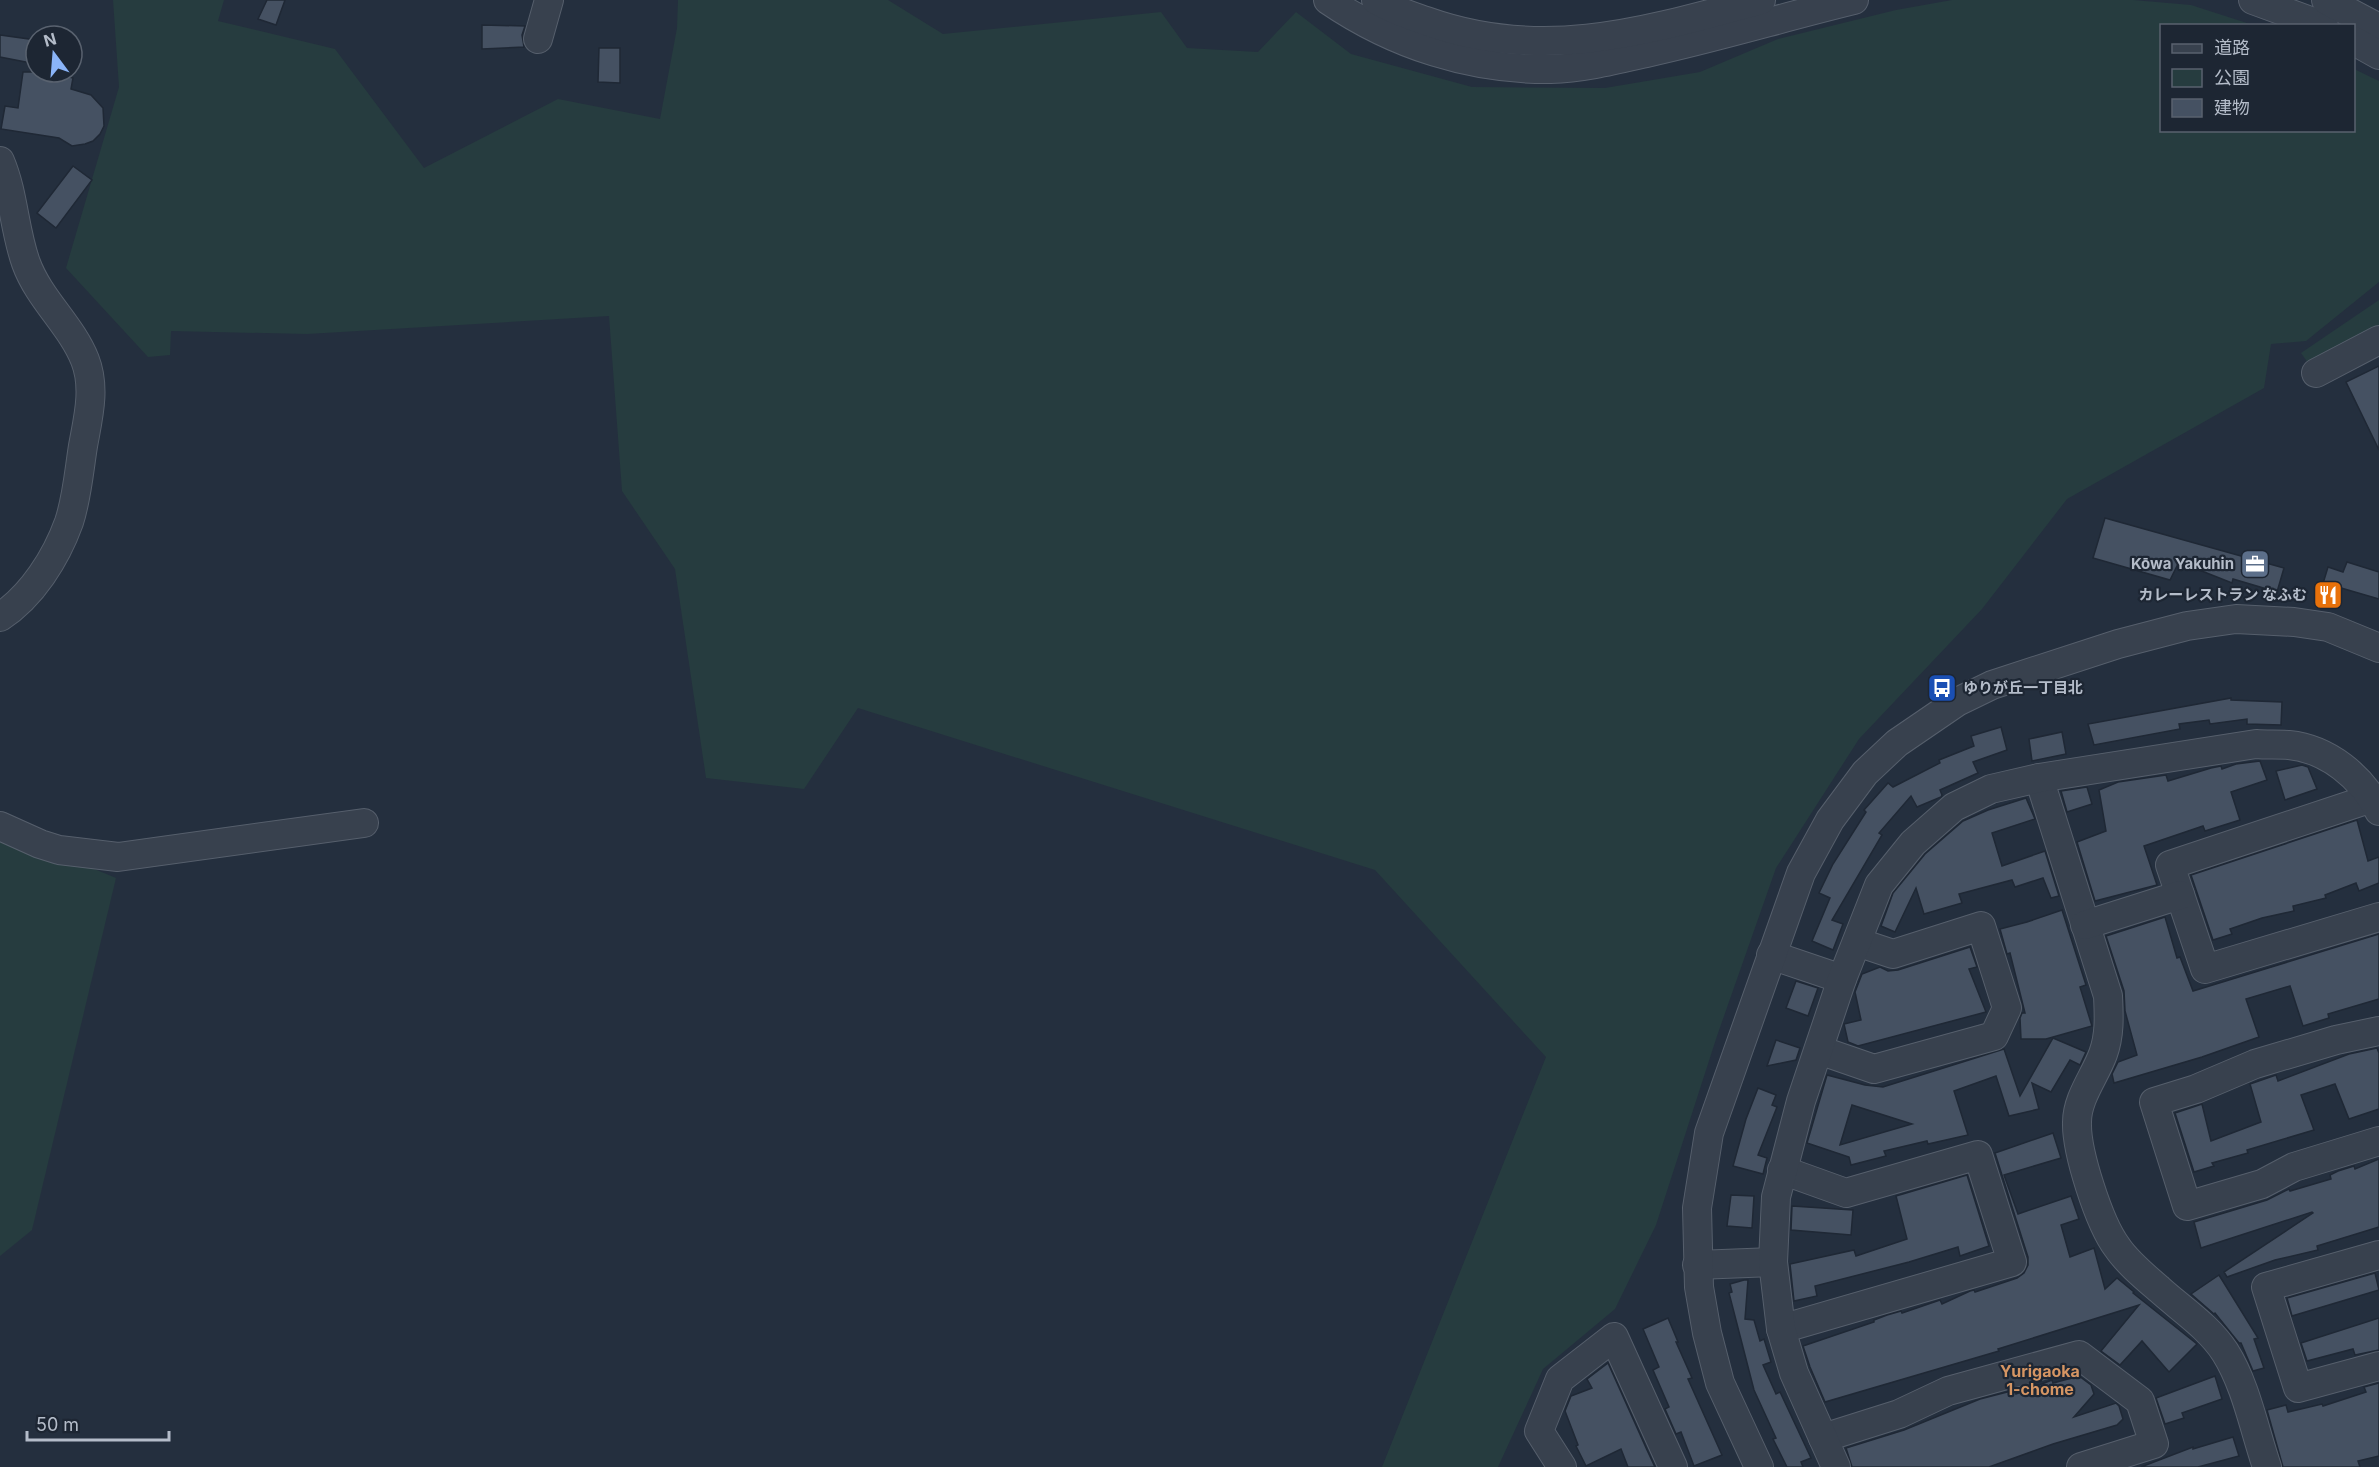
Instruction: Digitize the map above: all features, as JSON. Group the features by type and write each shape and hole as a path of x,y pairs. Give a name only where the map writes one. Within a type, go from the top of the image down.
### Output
{"street":[{"path":"538,39 549,0"},
{"path":"1328,0 1372,28 1456,59 1503,68 1553,69 1601,63 1670,48 1854,0"},
{"path":"1376,0 1388,8 1478,37 1528,43 1586,40 1651,30 1761,0"},
{"path":"2253,0 2319,24"},
{"path":"2326,0 2379,28"},
{"path":"2355,42 2379,55"},
{"path":"0,161 10,187 22,251 31,274 73,336 85,359 91,384 88,417 68,524 40,576 27,592 0,617"},
{"path":"2316,373 2379,340"},
{"path":"1759,1467 1720,1383 1700,1300 1697,1265 1697,1209 1710,1133 1801,873 1837,811 1865,773 1897,743 1957,702 1992,686 2118,644 2187,626 2236,619 2294,622 2328,627 2379,648"},
{"path":"1836,1467 1794,1373 1781,1329 1773,1262 1776,1197 1801,1101 1842,979 1879,885 1913,843 1954,807 1991,789 2038,778 2256,744 2290,745 2325,756 2353,775 2375,804 2170,865 2205,969 2379,917"},
{"path":"2038,778 2108,996 2109,1027 2103,1053 2084,1094 2076,1121 2082,1157 2100,1213 2116,1247 2157,1287 2207,1330 2224,1351 2236,1374 2266,1467"},
{"path":"0,826 59,850 118,857 364,823"},
{"path":"2085,925 2180,895"},
{"path":"1819,1050 1875,1069 1994,1036 2007,1008 1981,926 1893,954 1857,942"},
{"path":"1772,955 1842,979"},
{"path":"2379,1031 2336,1040 2255,1064 2196,1089 2154,1102 2187,1206 2262,1184 2295,1167 2379,1141"},
{"path":"1781,1329 2012,1262 1978,1155 1846,1193 1782,1170"},
{"path":"2379,1255 2266,1287 2298,1388 2379,1366"},
{"path":"1697,1265 1773,1262"},
{"path":"1562,1467 1539,1431 1560,1379 1614,1337 1673,1467"},
{"path":"1823,1438 1899,1414 1948,1391 2079,1355 2140,1401 2154,1443 2081,1467"}],"green space":[{"path":"113,0 224,0 218,21 335,49 424,168 558,99 660,119 677,28 678,0 888,0 943,34 1161,12 1187,48 1258,52 1296,12 1351,54 1472,87 1605,88 1700,72 1778,39 1896,10 1952,0 2133,0 2191,5 2250,24 2160,24 2160,132 2355,132 2355,69 2379,81 2379,282 2306,341 2271,344 2264,388 2067,499 1982,609 1859,739 1776,868 1717,1036 1656,1225 1615,1309 1543,1369 1498,1467 1382,1467 1546,1057 1375,870 858,708 804,789 706,778 675,569 622,491 609,316 307,334 171,331 170,355 148,357 66,268 119,87"},
{"path":"2379,300 2379,330 2311,367 2301,353"},
{"path":"0,830 116,878 32,1230 0,1256"}],"building":[{"path":"267,0 285,0 276,25 258,19"},
{"path":"482,25 525,26 522,35 524,47 482,49"},
{"path":"0,35 24,38 24,62 0,57"},
{"path":"599,48 620,48 620,83 598,82"},
{"path":"24,72 24,84 72,84 71,89 91,95 103,108 104,126 93,141 72,146 59,138 1,129 5,106 18,108"},
{"path":"73,166 92,180 56,228 37,213"},
{"path":"2379,366 2379,450 2346,382"},
{"path":"2105,518 2284,568 2277,592 2233,579 2232,583 2179,562 2170,580 2093,558"},
{"path":"2347,562 2379,572 2379,599 2341,588 2339,595 2321,590 2328,567 2343,572"},
{"path":"2231,698 2231,700 2282,702 2281,725 2247,724 2247,719 2210,724 2209,720 2179,724 2180,729 2094,745 2088,724"},
{"path":"2001,727 2007,750 1973,762 1978,773 1940,790 1941,797 1917,807 1911,796 1879,833 1882,835 1832,920 1843,924 1833,950 1812,941 1830,898 1819,893 1833,864 1866,812 1864,810 1888,783 1893,787 1940,763 1939,760 1974,746 1971,736"},
{"path":"2062,732 2066,754 2032,761 2029,739"},
{"path":"2260,761 2267,780 2231,792 2240,820 2205,831 2203,826 2144,846 2157,885 2095,901 2077,842 2106,831 2099,790 2118,782 2166,775 2168,781 2211,768 2221,766 2222,769 2236,764"},
{"path":"2302,765 2308,767 2317,789 2285,800 2276,771"},
{"path":"2087,787 2092,804 2067,812 2061,791"},
{"path":"2026,798 2035,819 1992,833 2002,866 2045,851 2059,896 2051,898 2043,878 2015,887 2012,880 1959,894 1962,903 1924,914 1916,888 1895,932 1881,926 1893,893 1925,854 1963,821"},
{"path":"2357,820 2368,861 2379,857 2379,883 2359,891 2356,883 2325,895 2326,898 2293,906 2294,911 2262,918 2230,929 2232,934 2213,940 2191,875"},
{"path":"2062,910 2086,985 2080,987 2092,1026 2046,1039 2021,1039 2020,1018 2022,1013 2025,1013 2010,953 2007,954 2000,929"},
{"path":"2165,917 2177,958 2180,957 2193,991 2379,934 2379,999 2328,1014 2329,1018 2303,1026 2290,986 2246,999 2259,1037 2202,1057 2114,1083 2112,1074 2118,1062 2137,1055 2125,1011 2124,991 2106,936"},
{"path":"1970,947 1977,967 1969,969 1986,1012 1858,1046 1848,1042 1844,1024 1861,1020 1855,992 1862,974 1880,967 1888,971 1898,970"},
{"path":"1796,981 1818,988 1808,1016 1786,1008"},
{"path":"2053,1038 2086,1052 2080,1065 2070,1060 2051,1092 2032,1083 2039,1109 2009,1116 1996,1076 1954,1091 1968,1135 1884,1151 1886,1156 1851,1165 1849,1157 1807,1143 1827,1075 1865,1085 1883,1087 2004,1049 2020,1096","holes":["1852,1105 1912,1124 1840,1145"]},
{"path":"1776,1040 1800,1048 1796,1060 1767,1066"},
{"path":"2377,1048 2379,1053 2379,1109 2349,1119 2335,1084 2301,1095 2314,1130 2247,1150 2248,1153 2212,1163 2214,1166 2194,1172 2175,1113 2202,1104 2211,1141 2261,1122 2250,1084 2276,1075 2278,1081 2349,1054"},
{"path":"1758,1088 1776,1095 1772,1105 1777,1107 1758,1155 1767,1158 1763,1174 1733,1166 1746,1119"},
{"path":"2053,1133 2061,1158 2004,1175 2018,1214 2071,1196 2079,1219 2061,1225 2070,1257 2094,1248 2105,1289 2117,1278 2197,1344 2169,1372 2142,1341 2120,1365 2101,1351 2139,1305 1998,1349 1999,1351 1825,1402 1803,1346 1874,1322 1887,1315 1901,1311 1902,1313 1940,1300 1942,1304 1970,1291 1975,1292 2017,1278 2024,1273 2028,1265 2028,1257 1995,1153"},
{"path":"2379,1159 2379,1227 2317,1246 2318,1250 2275,1260 2227,1277 2224,1272 2313,1213 2201,1248 2194,1222 2267,1200 2289,1189 2290,1191 2331,1179 2330,1175 2338,1171 2354,1166 2355,1169"},
{"path":"1967,1175 1989,1246 1960,1256 1958,1247 1815,1286 1817,1296 1794,1301 1790,1264 1854,1250 1856,1256 1907,1239 1896,1196"},
{"path":"1731,1195 1754,1196 1752,1228 1727,1226"},
{"path":"1792,1206 1853,1210 1851,1235 1791,1230"},
{"path":"2375,1273 2379,1290 2292,1316 2287,1298"},
{"path":"2219,1275 2258,1338 2254,1339 2264,1368 2253,1371 2241,1343 2215,1313 2191,1294"},
{"path":"1748,1280 1745,1319 1754,1320 1760,1341 1764,1339 1771,1362 1763,1365 1776,1394 1780,1392 1811,1458 1801,1462 1803,1467 1787,1467 1773,1439 1776,1438 1754,1390 1729,1293 1732,1292 1730,1284"},
{"path":"1668,1318 1692,1378 1688,1379 1722,1455 1694,1466 1681,1432 1676,1434 1665,1409 1669,1407 1653,1370 1659,1367 1643,1329"},
{"path":"2379,1318 2379,1350 2355,1355 2353,1349 2307,1361 2301,1343"},
{"path":"1608,1363 1655,1467 1628,1467 1621,1449 1586,1466 1576,1446 1578,1445 1565,1411 1571,1396 1592,1388 1587,1379"},
{"path":"2079,1376 2091,1385 2094,1394 2074,1417 2116,1403 2123,1419 2117,1425 2053,1444 1989,1467 1852,1467 1846,1448 1904,1430 1980,1399 2015,1390 2016,1394 2052,1380 2053,1383"},
{"path":"2215,1376 2222,1399 2182,1413 2184,1418 2165,1424 2156,1398"},
{"path":"2379,1383 2379,1456 2358,1461 2360,1467 2283,1467 2267,1410 2286,1405 2288,1412 2322,1404 2323,1406 2366,1392 2364,1387"},
{"path":"2233,1437 2239,1456 2198,1467 2141,1467 2193,1447 2193,1449"}],"place":[{"name":"Kōwa Yakuhin","path":"2255,564"},
{"name":"カレーレストラン なふむ","path":"2328,595"},
{"name":"ゆりが丘一丁目北","path":"1942,688"}],"district":[{"name":"Yurigaoka 1-chome","path":"2040,1380"}]}
